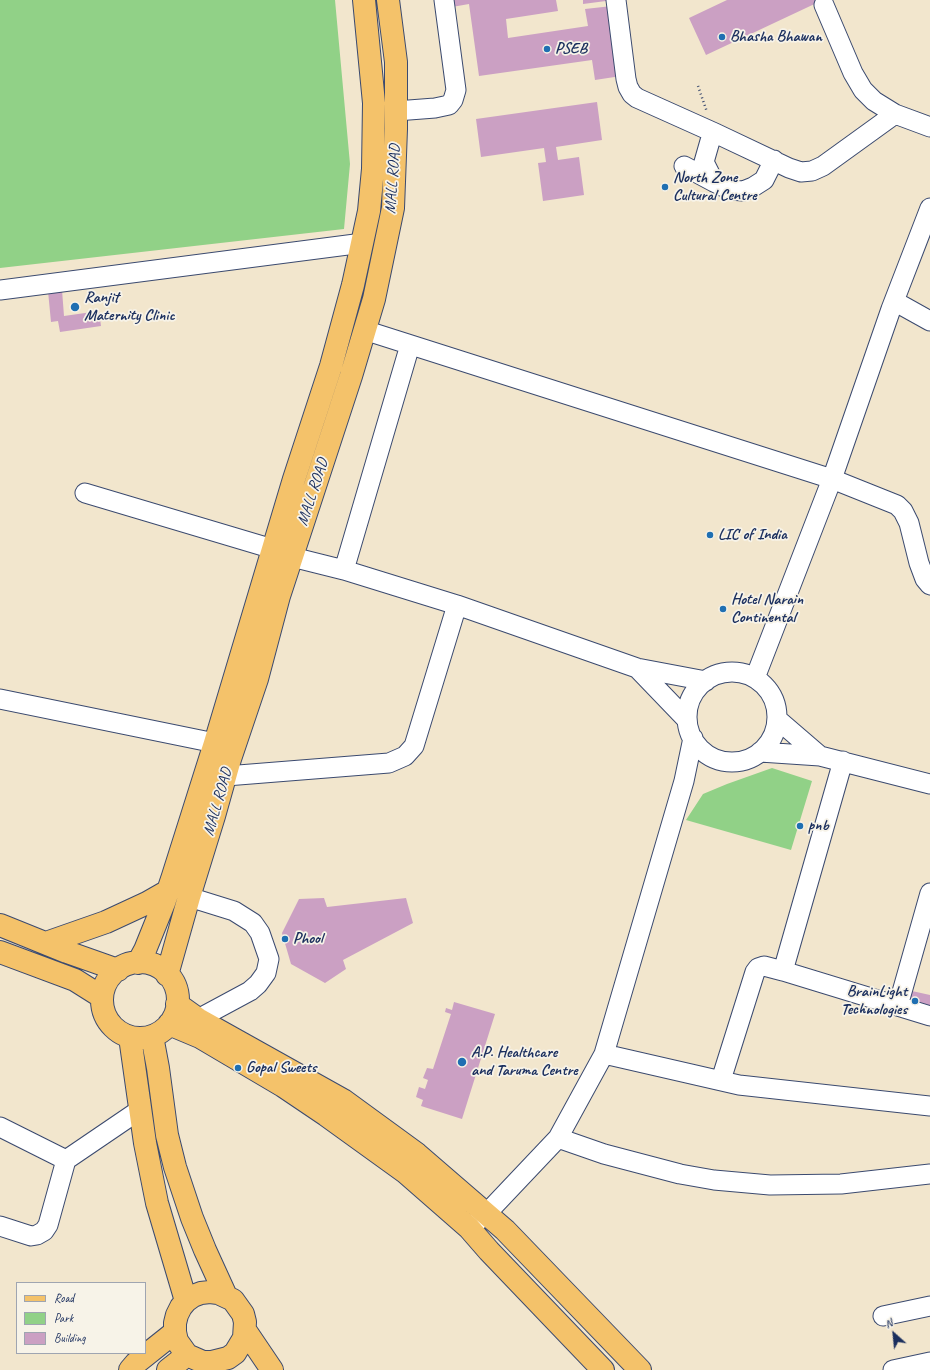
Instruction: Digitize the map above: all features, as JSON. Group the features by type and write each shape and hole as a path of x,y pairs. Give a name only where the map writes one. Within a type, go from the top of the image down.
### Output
{"main road":[{"name":"MALL ROAD","path":"138,963 179,894 214,816 257,679 279,596 283,553 294,479 331,366 363,243 369,211 373,169 374,103 364,0"},
{"name":"MALL ROAD","path":"167,975 179,894 215,743 374,299 393,208 396,62 388,0"},
{"path":"46,943 106,922 147,903 179,894"},
{"path":"0,925 118,970"},
{"path":"0,952 75,980 102,997"},
{"path":"138,963 149,964 159,968 173,983 177,993 173,1014 161,1031 152,1036 141,1038 130,1037 120,1033 112,1027 102,1008 102,997 104,986 110,977 118,970 128,965 138,963"},
{"path":"173,1014 198,1019 343,1100 417,1154 505,1230 640,1370"},
{"path":"173,1014 200,1037 283,1086 405,1172 469,1228 489,1251 603,1370"},
{"path":"152,1036 168,1135 175,1167 192,1218 226,1296"},
{"path":"130,1037 140,1109 157,1203 186,1301"},
{"path":"210,1292 226,1296 239,1306 243,1314 245,1330 244,1338 235,1363 220,1361 203,1362 187,1355 177,1341 175,1332 177,1315 186,1301 201,1293 210,1292"},
{"path":"245,1330 272,1370"},
{"path":"130,1368 175,1332"},
{"path":"168,1370 187,1355"}],"street":[{"path":"396,111 435,108 449,105 453,100 456,90 444,0"},
{"path":"616,0 626,79 632,94 637,98 789,168 801,172 812,171 823,166 895,114"},
{"path":"824,5 853,73 863,90 874,101 895,114 930,126"},
{"path":"714,182 704,162 710,140 715,133"},
{"path":"684,166 730,190 743,191 764,180 774,160"},
{"path":"755,678 832,480 894,301 928,219"},
{"path":"0,290 363,243"},
{"path":"894,301 930,321"},
{"path":"364,330 832,480 897,505 903,511 909,523 919,562 925,579 930,585"},
{"path":"344,570 410,345"},
{"path":"85,493 457,605 637,668 706,680"},
{"path":"226,776 389,764 406,756 414,746 457,605"},
{"path":"637,668 687,720"},
{"path":"739,672 755,678 767,688 775,703 777,719 774,732 767,746 760,752 747,759 728,762 710,756 698,746 690,732 687,720 689,704 695,692 706,680 724,673 739,672"},
{"path":"0,699 215,743"},
{"path":"777,719 820,756"},
{"path":"469,1228 487,1213 558,1138 604,1054 684,781 693,738"},
{"path":"760,752 820,756 930,784"},
{"path":"684,781 710,756"},
{"path":"783,971 843,761"},
{"path":"898,1006 930,893"},
{"path":"179,894 234,911 253,923 260,933 269,959 266,973 258,984 250,991 198,1019"},
{"path":"721,1080 754,972 758,968 764,966 930,1016"},
{"path":"604,1054 739,1085 930,1106"},
{"path":"0,1228 31,1236 37,1235 44,1231 48,1224 66,1160 140,1109"},
{"path":"0,1127 66,1160"},
{"path":"558,1138 604,1154 680,1174 714,1180 770,1185 841,1184 930,1174"},
{"path":"883,1316 930,1306"},
{"path":"893,1370 930,1362"}],"path":[{"path":"698,86 715,133"}],"green space":[{"path":"0,0 335,0 350,164 344,229 0,268"},
{"path":"772,768 812,781 791,850 686,820 703,794"}],"building":[{"name":"PSEB","path":"451,0 556,0 558,11 506,19 508,38 588,26 585,9 612,6 621,76 595,80 592,60 479,76 469,4 452,7"},
{"path":"583,0 606,0 606,1 583,4"},
{"name":"Bhasha Bhawan","path":"727,0 823,0 706,55 689,18"},
{"path":"597,102 602,140 556,147 558,160 579,157 584,195 543,201 538,163 546,162 544,148 481,157 476,119"},
{"path":"62,290 64,316 99,311 101,326 60,332 58,321 51,322 48,291"},
{"path":"324,898 327,907 406,898 413,923 343,960 346,969 325,983 291,964 282,933 299,899"},
{"name":"BrainLight Technologies","path":"903,989 930,995 930,1016 898,1006"},
{"path":"454,1002 495,1014 462,1119 421,1106 423,1100 416,1097 419,1087 425,1089 428,1080 423,1078 427,1068 433,1069 451,1014 445,1012 446,1008 452,1010"}],"place":[{"name":"Bhasha Bhawan","path":"722,37"},
{"name":"PSEB","path":"547,49"},
{"name":"North Zone Cultural Centre","path":"665,187"},
{"name":"Ranjit Maternity Clinic","path":"75,307"},
{"name":"LIC of India","path":"710,535"},
{"name":"Hotel Narain Continental","path":"723,609"},
{"name":"pnb","path":"800,826"},
{"name":"Phool","path":"285,939"},
{"name":"BrainLight Technologies","path":"915,1001"},
{"name":"A.P. Healthcare and Taruma Centre","path":"462,1062"},
{"name":"Gopal Sweets","path":"238,1068"}]}
